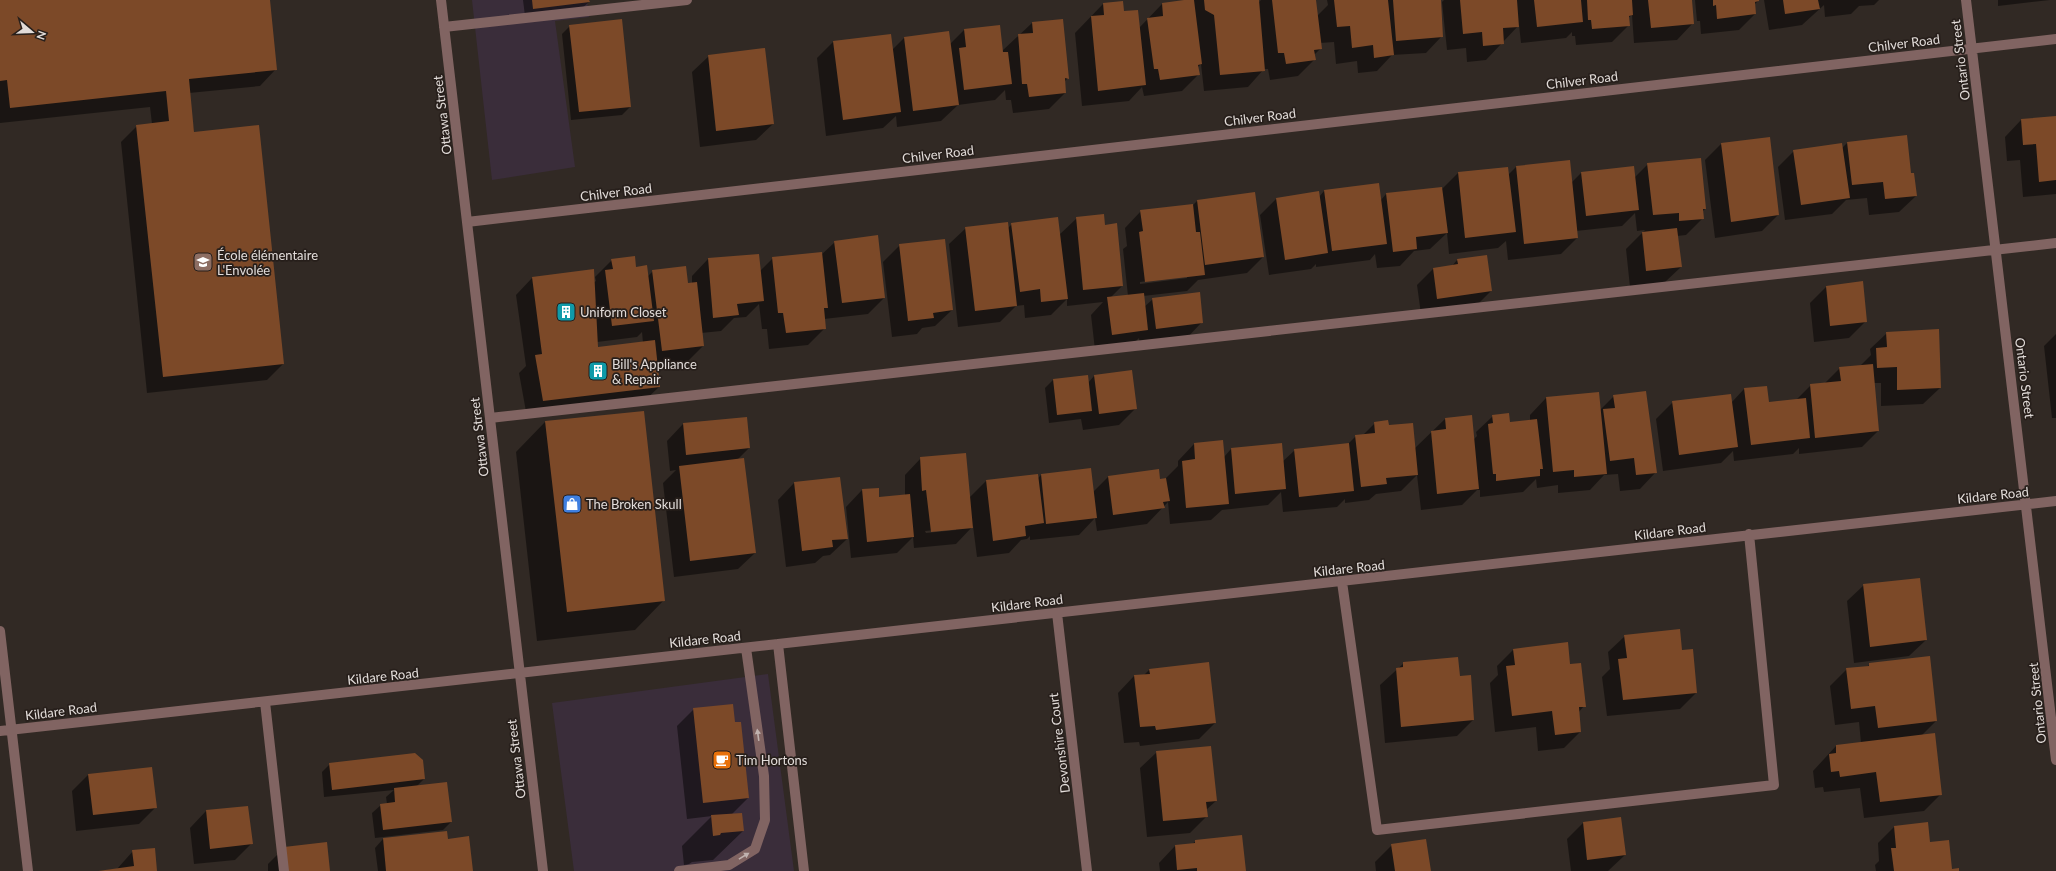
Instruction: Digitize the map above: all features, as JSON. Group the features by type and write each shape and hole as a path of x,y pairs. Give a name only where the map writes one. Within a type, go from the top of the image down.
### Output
{"street":[{"name":"Ottawa Street","path":"441,0 543,871"},
{"path":"444,27 686,0"},
{"name":"Ontario Street","path":"1966,0 2022,461 2025,505 2031,540 2056,760"},
{"name":"Chilver Road","path":"467,222 2056,39"},
{"path":"490,418 2056,243"},
{"name":"Kildare Road","path":"0,731 1342,582 1749,534 2056,501"},
{"path":"1342,582 1377,830 1774,785 1749,534"},
{"name":"Devonshire Court","path":"1057,613 1087,871"},
{"path":"0,631 28,871"},
{"path":"778,644 804,871"},
{"path":"680,871 729,865 756,849 765,820 764,776 746,648"},
{"path":"265,702 284,871"}],"shaded area":[{"path":"472,0 587,0 589,17 555,21 575,167 492,180"},
{"path":"768,674 794,871 574,871 552,703"}],"building":[{"path":"0,0 270,0 277,70 189,79 194,132 259,125 284,364 163,377 136,125 169,121 166,91 10,108 7,80 0,81"},
{"path":"532,0 589,0 590,2 533,9"},
{"path":"1194,0 1202,64 1198,65 1200,75 1160,80 1158,69 1154,69 1147,18 1163,16 1162,3"},
{"path":"1204,0 1259,0 1265,71 1220,75 1214,15 1205,10"},
{"path":"1272,0 1316,0 1322,49 1314,50 1316,60 1286,64 1284,53 1278,53"},
{"path":"1334,0 1388,0 1394,55 1374,58 1373,45 1352,48 1350,26 1337,27"},
{"path":"1393,0 1441,0 1443,37 1396,41"},
{"path":"1460,0 1517,0 1519,27 1503,28 1504,44 1483,46 1482,32 1463,34"},
{"path":"1534,0 1581,0 1583,22 1537,27"},
{"path":"1587,0 1632,0 1633,15 1629,16 1630,26 1592,29 1591,20 1588,20"},
{"path":"1648,0 1692,0 1694,24 1651,28"},
{"path":"1713,0 1759,1 1755,2 1756,14 1717,19 1716,5 1713,6"},
{"path":"1783,0 1818,0 1820,9 1785,14"},
{"path":"1123,1 1124,11 1138,10 1146,85 1098,91 1091,16 1104,15 1103,3"},
{"path":"622,19 631,107 579,112 569,25"},
{"path":"1063,19 1069,79 1065,78 1066,93 1029,97 1027,84 1022,84 1018,34 1033,33 1032,22"},
{"path":"1000,25 1003,52 1008,52 1012,84 964,90 959,48 966,47 964,29"},
{"path":"949,31 959,105 913,111 904,37"},
{"path":"891,34 901,112 843,120 833,41"},
{"path":"765,48 774,124 716,131 708,55"},
{"path":"2056,116 2056,180 2039,182 2036,144 2023,145 2021,119"},
{"path":"1907,135 1911,173 1914,173 1917,196 1885,199 1883,182 1852,185 1847,142"},
{"path":"1770,137 1779,215 1731,222 1721,143"},
{"path":"1842,143 1850,198 1801,205 1793,150"},
{"path":"1701,158 1706,209 1703,209 1704,219 1679,221 1679,213 1653,215 1647,163"},
{"path":"1570,160 1578,238 1524,244 1516,166"},
{"path":"1634,166 1639,210 1586,216 1581,172"},
{"path":"1508,167 1516,232 1465,238 1458,172"},
{"path":"1379,183 1387,244 1332,251 1324,190"},
{"path":"1442,187 1448,233 1416,237 1417,249 1393,252 1386,193"},
{"path":"1319,191 1328,253 1285,260 1276,198"},
{"path":"1255,192 1264,257 1205,265 1197,200"},
{"path":"1193,204 1196,232 1200,232 1205,275 1145,282 1139,232 1143,231 1140,210"},
{"path":"1104,214 1105,225 1117,223 1123,286 1083,290 1076,217"},
{"path":"1058,217 1068,299 1041,302 1040,289 1020,292 1011,223"},
{"path":"1008,222 1017,306 975,311 965,227"},
{"path":"1677,228 1682,267 1646,271 1642,232"},
{"path":"878,235 885,298 842,303 834,241"},
{"path":"945,239 953,310 933,313 934,318 908,321 899,244"},
{"path":"822,252 828,308 824,308 826,329 786,333 783,313 778,313 772,257"},
{"path":"759,254 764,301 737,304 739,315 713,318 708,258"},
{"path":"1487,255 1492,291 1437,299 1433,268 1458,264 1457,259"},
{"path":"635,256 636,267 647,265 654,321 612,326 605,270 613,269 611,259"},
{"path":"686,266 688,283 697,282 704,346 662,351 652,270"},
{"path":"594,269 598,347 655,340 660,387 543,401 535,355 542,354 532,277"},
{"path":"1863,281 1867,322 1830,326 1826,286"},
{"path":"1200,292 1203,323 1156,329 1152,298"},
{"path":"1144,293 1148,330 1112,335 1107,297"},
{"path":"1939,329 1941,388 1897,390 1897,367 1877,368 1876,348 1887,347 1886,332"},
{"path":"1873,364 1879,431 1815,438 1810,384 1841,381 1839,367"},
{"path":"1132,370 1137,409 1099,414 1094,375"},
{"path":"1088,375 1092,411 1057,415 1053,379"},
{"path":"1767,386 1769,402 1806,398 1810,438 1751,445 1744,388"},
{"path":"1646,391 1657,473 1636,475 1634,458 1610,461 1603,409 1615,408 1613,395"},
{"path":"1599,392 1607,474 1574,477 1574,470 1553,472 1546,397"},
{"path":"1731,394 1738,447 1679,455 1672,401"},
{"path":"644,411 665,601 567,612 545,421"},
{"path":"1509,413 1510,422 1537,419 1543,469 1540,469 1540,476 1496,481 1496,474 1493,474 1488,424 1493,423 1492,415"},
{"path":"1472,415 1479,489 1437,494 1431,431 1446,429 1445,418"},
{"path":"747,417 750,448 686,455 683,423"},
{"path":"1388,420 1389,425 1413,423 1418,475 1386,478 1387,484 1361,487 1355,435 1375,433 1374,422"},
{"path":"1223,440 1229,504 1186,508 1182,461 1195,459 1194,443"},
{"path":"1282,443 1286,489 1235,494 1231,448"},
{"path":"1349,443 1354,491 1299,497 1294,449"},
{"path":"966,453 973,528 931,532 926,490 922,491 920,457"},
{"path":"744,458 756,553 690,561 679,466"},
{"path":"1091,468 1097,518 1046,524 1041,474"},
{"path":"1159,469 1160,479 1166,478 1170,501 1163,502 1165,508 1113,515 1108,476"},
{"path":"1038,474 1044,523 1025,526 1026,536 993,541 986,480"},
{"path":"840,477 848,539 832,540 833,547 802,551 794,482"},
{"path":"879,488 879,497 910,494 914,537 867,542 862,489"},
{"path":"1920,578 1927,640 1870,647 1863,584"},
{"path":"1680,629 1682,650 1693,649 1697,693 1623,700 1618,659 1627,658 1624,635"},
{"path":"1568,642 1570,664 1581,663 1586,707 1579,707 1581,732 1555,735 1552,711 1512,716 1506,666 1515,665 1513,649"},
{"path":"1930,656 1937,721 1878,728 1875,706 1851,709 1846,668 1869,666 1869,663"},
{"path":"1458,657 1460,676 1471,675 1474,720 1401,727 1396,668 1403,667 1403,662"},
{"path":"1209,662 1216,723 1156,730 1155,726 1140,727 1134,675 1150,674 1149,669"},
{"name":"Tim Hortons","path":"733,704 735,722 741,722 749,798 703,803 693,708"},
{"path":"1935,733 1942,795 1880,802 1876,772 1840,777 1839,771 1831,772 1829,754 1836,753 1836,745"},
{"path":"1211,746 1217,801 1206,802 1208,817 1163,821 1156,751"},
{"path":"415,753 423,760 425,779 332,790 329,763"},
{"path":"152,767 157,808 93,815 88,774"},
{"path":"447,782 452,822 383,830 380,804 395,802 394,788"},
{"path":"248,806 253,844 210,849 206,810"},
{"path":"742,813 744,831 721,833 720,835 713,836 711,815"},
{"path":"1621,817 1626,855 1587,860 1583,822"},
{"path":"1928,822 1930,842 1949,840 1952,869 1959,868 1959,871 1894,871 1891,848 1896,848 1894,826"},
{"path":"447,831 448,839 469,836 473,871 386,871 383,838"},
{"path":"1242,835 1246,871 1197,871 1197,868 1177,870 1175,845 1195,843 1195,840"},
{"path":"1426,839 1431,871 1395,871 1391,844"},
{"path":"327,842 330,871 286,871 284,847"},
{"path":"155,848 157,871 98,871 134,866 132,850"}],"place":[{"name":"École élémentaire L'Envolée","path":"203,262"},
{"name":"Uniform Closet","path":"566,312"},
{"name":"Bill's Appliance & Repair","path":"598,371"},
{"name":"The Broken Skull","path":"572,504"},
{"name":"Tim Hortons","path":"722,760"}]}
